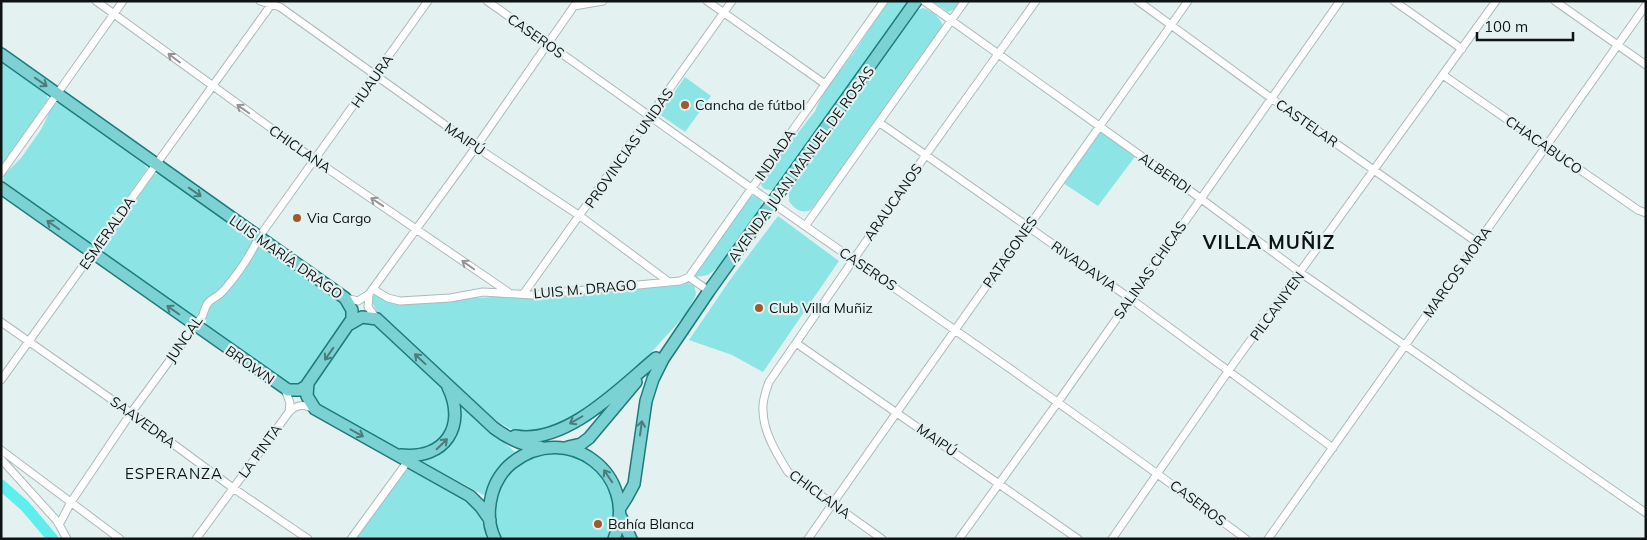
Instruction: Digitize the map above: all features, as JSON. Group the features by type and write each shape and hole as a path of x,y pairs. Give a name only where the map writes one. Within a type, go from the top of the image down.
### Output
{"main road":[{"name":"AVENIDA JUAN MANUEL DE ROSAS","path":"620,511 634,484 643,415 649,390 663,359 709,291 916,1"},
{"name":"LUIS MARÍA DRAGO","path":"1,54 345,298 352,310 350,324"},
{"name":"BROWN","path":"1,188 285,389 296,391 308,383"},
{"path":"490,520 481,506 470,496 314,409 307,396 308,383 350,324 362,317 377,319 494,428 509,438 522,444 563,447 584,454 602,468 611,479 617,493 620,511 631,539"},
{"name":"AVENIDA JUAN MANUEL DE ROSAS","path":"563,447 576,446 589,438 685,326"},
{"path":"494,428 522,437 538,437 554,432 598,406 656,358"},
{"path":"397,455 414,456 430,453 450,436 455,423 455,410 452,395 445,383"},
{"path":"495,539 490,520 489,505 499,477 520,456 548,447"},
{"path":"614,539 620,511"}],"street":[{"name":"CHICLANA","path":"96,1 213,87 508,293"},
{"path":"1,174 123,1"},
{"name":"MAIPÚ","path":"260,1 272,3 280,7 476,147 580,216 669,282"},
{"name":"HUAURA","path":"316,160 428,1"},
{"name":"CASEROS","path":"487,1 853,259 956,328 1158,473 1246,539"},
{"path":"345,298 358,301 371,292 476,147 574,4 603,1"},
{"path":"707,1 825,84"},
{"name":"PROVINCIAS UNIDAS","path":"524,294 732,1"},
{"name":"INDIADA","path":"680,282 689,277 884,1"},
{"name":"ALBERDI","path":"924,1 1200,198 1301,273 1646,513"},
{"path":"806,226 965,1"},
{"name":"ARAUCANOS","path":"763,410 769,382 925,156 1036,1"},
{"name":"CASTELAR","path":"1138,1 1478,243"},
{"name":"PATAGONES","path":"809,538 1188,1"},
{"name":"SALINAS CHICAS","path":"959,539 1058,402 1340,1"},
{"path":"1394,1 1462,49"},
{"name":"PILCANIYEN","path":"1112,539 1229,370 1496,1"},
{"path":"1555,1 1646,65"},
{"name":"ESMERALDA","path":"1,380 272,3"},
{"name":"MARCOS MORA","path":"1268,539 1646,5"},
{"name":"CHACABUCO","path":"1443,75 1638,210 1646,213"},
{"name":"RIVADAVIA","path":"880,123 1131,298 1333,448"},
{"name":"JUNCAL","path":"59,525 70,502 131,412 195,326 209,299 223,292 250,255 259,237 316,160"},
{"path":"689,277 709,291"},
{"name":"LUIS M. DRAGO","path":"371,292 400,301 450,298 483,292 533,295 680,282"},
{"path":"371,292 368,307 377,319"},
{"name":"SAAVEDRA","path":"1,322 131,412 233,488 308,539"},
{"name":"MAIPÚ","path":"796,343 1078,539"},
{"name":"LA PINTA","path":"285,389 290,402 289,412"},
{"name":"LA PINTA","path":"196,539 289,412 299,405 306,405 314,409"},
{"name":"CHICLANA","path":"763,410 766,427 773,446 788,472 882,539"},
{"path":"1,450 120,539"},
{"path":"1,459 59,525 67,539"},
{"path":"351,539 408,461"}],"shaded area":[{"path":"888,1 908,1 908,3 776,188 771,190 764,189 761,185 761,180 815,111 823,93 857,48"},
{"path":"932,1 961,1 955,9 948,12"},
{"path":"923,8 936,16 944,29 811,210 801,211 796,208 789,201 789,192 886,50 915,11"},
{"path":"1,62 46,94 48,99 1,169"},
{"name":"Cancha de fútbol","path":"685,77 711,96 685,132 659,114"},
{"path":"58,102 145,165 147,169 98,239 89,244 3,182 4,175 21,158 42,128 52,106"},
{"path":"1101,130 1137,154 1098,206 1063,183"},
{"path":"154,174 160,174 253,240 246,257 233,277 202,306 194,317 191,317 104,254 104,247"},
{"path":"758,195 761,198 762,206 721,265 708,275 696,277 695,271 748,198"},
{"name":"Club Villa Muñiz","path":"778,216 839,261 763,372 732,355 689,340 732,277"},
{"path":"257,242 346,305 350,316 300,385 292,386 206,328 208,304 224,292"},
{"path":"687,283 694,285 696,293 686,314 629,377 594,406 550,430 516,432 498,422 386,321 376,310 371,300 376,294 385,300 393,302 471,295 475,298 513,296 535,298 560,297"},
{"path":"362,322 375,324 444,388 450,398 452,424 433,448 403,451 317,405 312,398 313,382 353,326"},
{"path":"460,403 516,453 516,456 487,497 418,459 437,452 457,404"},
{"path":"558,451 586,460 607,480 616,508 609,539 501,539 495,516 495,504 498,493 509,473 528,458"},
{"path":"408,469 444,486 470,505 481,520 487,539 355,539"}],"waterway":[{"path":"1,485 25,506 53,539"}],"place":[{"name":"Cancha de fútbol","path":"685,105"},
{"name":"Via Cargo","path":"297,218"},
{"name":"Club Villa Muñiz","path":"759,308"},
{"name":"Bahía Blanca","path":"598,524"}],"district":[{"name":"VILLA MUÑIZ","path":"1269,242"},
{"name":"ESPERANZA","path":"174,473"}]}
